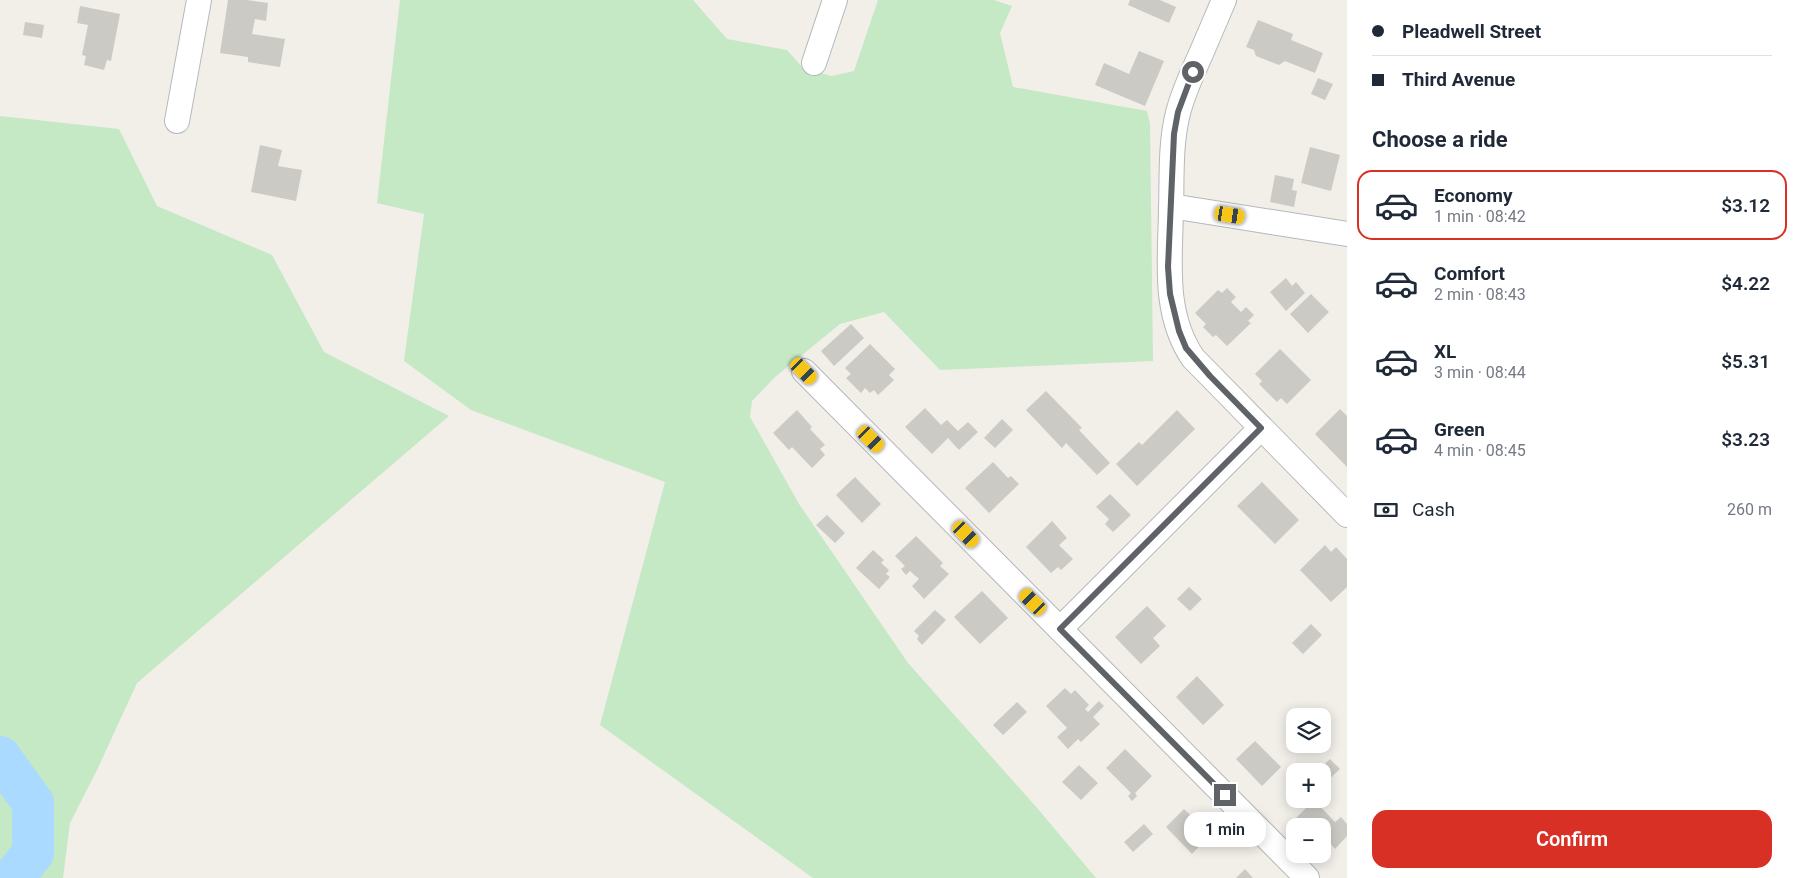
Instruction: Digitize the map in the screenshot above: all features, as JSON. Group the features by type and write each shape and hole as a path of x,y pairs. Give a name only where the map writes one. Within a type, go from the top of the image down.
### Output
{"street":[{"path":"177,121 199,0"},
{"path":"814,63 835,0"},
{"path":"1224,0 1187,85 1178,112 1173,157 1168,267 1170,294 1179,331 1186,348 1193,358 1347,515"},
{"path":"1171,206 1347,234"},
{"path":"804,371 1307,878"},
{"path":"1060,629 1261,428"}],"green space":[{"path":"400,0 693,0 727,39 787,50 802,67 832,76 854,71 878,0 994,0 1012,6 1000,33 1013,87 1147,111 1150,123 1153,361 940,370 884,312 840,324 775,377 752,401 750,417 799,504 908,663 1038,809 1096,878 813,878 600,725 665,482 471,410 404,361 424,214 377,203"},
{"path":"0,116 119,129 157,206 272,255 324,352 449,416 137,683 70,823 63,878 0,878"}],"building":[{"path":"228,0 268,3 266,21 255,19 252,34 285,39 280,67 248,62 248,57 220,53"},
{"path":"1130,0 1160,0 1176,7 1169,23 1128,5"},
{"path":"80,6 120,14 111,61 107,60 104,70 84,65 86,56 82,55 88,25 77,23"},
{"path":"1258,20 1293,34 1291,40 1323,53 1315,73 1285,61 1279,65 1256,56 1254,50 1246,47"},
{"path":"25,22 44,25 42,38 23,35"},
{"path":"1139,51 1164,61 1145,106 1095,85 1104,63 1129,74"},
{"path":"1318,78 1333,84 1325,100 1311,94"},
{"path":"260,145 282,150 278,166 302,170 296,201 251,192"},
{"path":"1310,147 1340,155 1331,191 1301,183"},
{"path":"1275,175 1294,179 1292,190 1297,191 1294,207 1270,202"},
{"path":"1286,278 1292,286 1296,282 1305,293 1286,311 1270,292"},
{"path":"1227,288 1236,297 1231,302 1241,312 1246,307 1254,315 1248,321 1251,323 1227,346 1216,335 1213,337 1203,327 1206,324 1195,313 1218,290 1222,293"},
{"path":"1311,294 1329,312 1308,333 1290,314"},
{"path":"851,324 864,338 834,366 821,351"},
{"path":"870,344 895,369 889,375 894,380 878,395 874,390 870,393 865,388 861,393 846,378 851,374 845,368"},
{"path":"1280,349 1311,380 1287,404 1281,398 1277,402 1259,384 1262,381 1255,374"},
{"path":"1046,391 1082,428 1079,430 1110,463 1097,475 1066,443 1062,448 1026,410"},
{"path":"925,408 941,425 947,420 958,431 968,422 978,432 959,450 948,438 932,454 905,427"},
{"path":"1340,409 1347,416 1347,467 1315,434"},
{"path":"797,410 812,427 810,429 825,445 820,449 825,455 812,468 792,447 789,450 773,433"},
{"path":"1177,410 1195,429 1137,486 1116,464 1139,442 1142,445"},
{"path":"1002,419 1013,430 995,448 984,438"},
{"path":"993,462 1008,478 1011,476 1019,484 989,513 965,488"},
{"path":"855,477 881,504 862,523 836,495"},
{"path":"1262,482 1299,520 1275,544 1237,506"},
{"path":"1110,494 1131,515 1113,532 1105,524 1109,519 1096,507"},
{"path":"827,515 845,533 835,543 816,525"},
{"path":"1052,521 1067,538 1059,545 1073,559 1061,570 1058,567 1051,573 1026,547"},
{"path":"916,536 943,563 940,566 949,574 924,599 912,586 919,579 910,571 906,575 901,569 905,566 895,556"},
{"path":"1325,545 1331,552 1336,547 1347,559 1347,587 1331,602 1300,570"},
{"path":"873,550 884,560 881,563 889,570 886,574 890,577 879,589 856,568"},
{"path":"1189,587 1202,599 1190,611 1177,599"},
{"path":"982,591 1008,618 980,644 954,617"},
{"path":"1147,606 1166,626 1153,638 1160,646 1141,664 1115,637"},
{"path":"935,610 946,620 922,645 917,639 919,636 914,631"},
{"path":"1311,624 1322,635 1303,654 1292,643"},
{"path":"1197,676 1224,705 1203,725 1176,697"},
{"path":"1065,688 1071,694 1075,690 1089,705 1085,709 1088,712 1099,701 1104,706 1093,717 1100,724 1081,742 1078,739 1068,749 1057,737 1067,728 1046,706"},
{"path":"1017,702 1027,712 1003,735 993,725"},
{"path":"1255,741 1281,767 1262,786 1236,759"},
{"path":"1125,749 1152,776 1135,793 1137,796 1132,801 1128,796 1131,793 1106,768"},
{"path":"1330,759 1340,769 1331,778 1331,763 1326,763"},
{"path":"1079,765 1098,783 1081,800 1062,782"},
{"path":"1306,808 1322,808 1335,822 1341,817 1347,824 1347,836 1335,849 1331,844 1331,818 1296,818"},
{"path":"1184,809 1210,835 1192,854 1166,827"},
{"path":"1144,824 1153,834 1133,852 1124,842"},
{"path":"1245,869 1253,878 1236,878"}],"waterway":[{"path":"0,757 33,803 33,853 13,878"}],"route":[{"path":"1193,72 1178,112 1174,134 1168,267 1170,294 1179,331 1186,348 1193,358 1261,428 1060,629 1225,795"}]}
